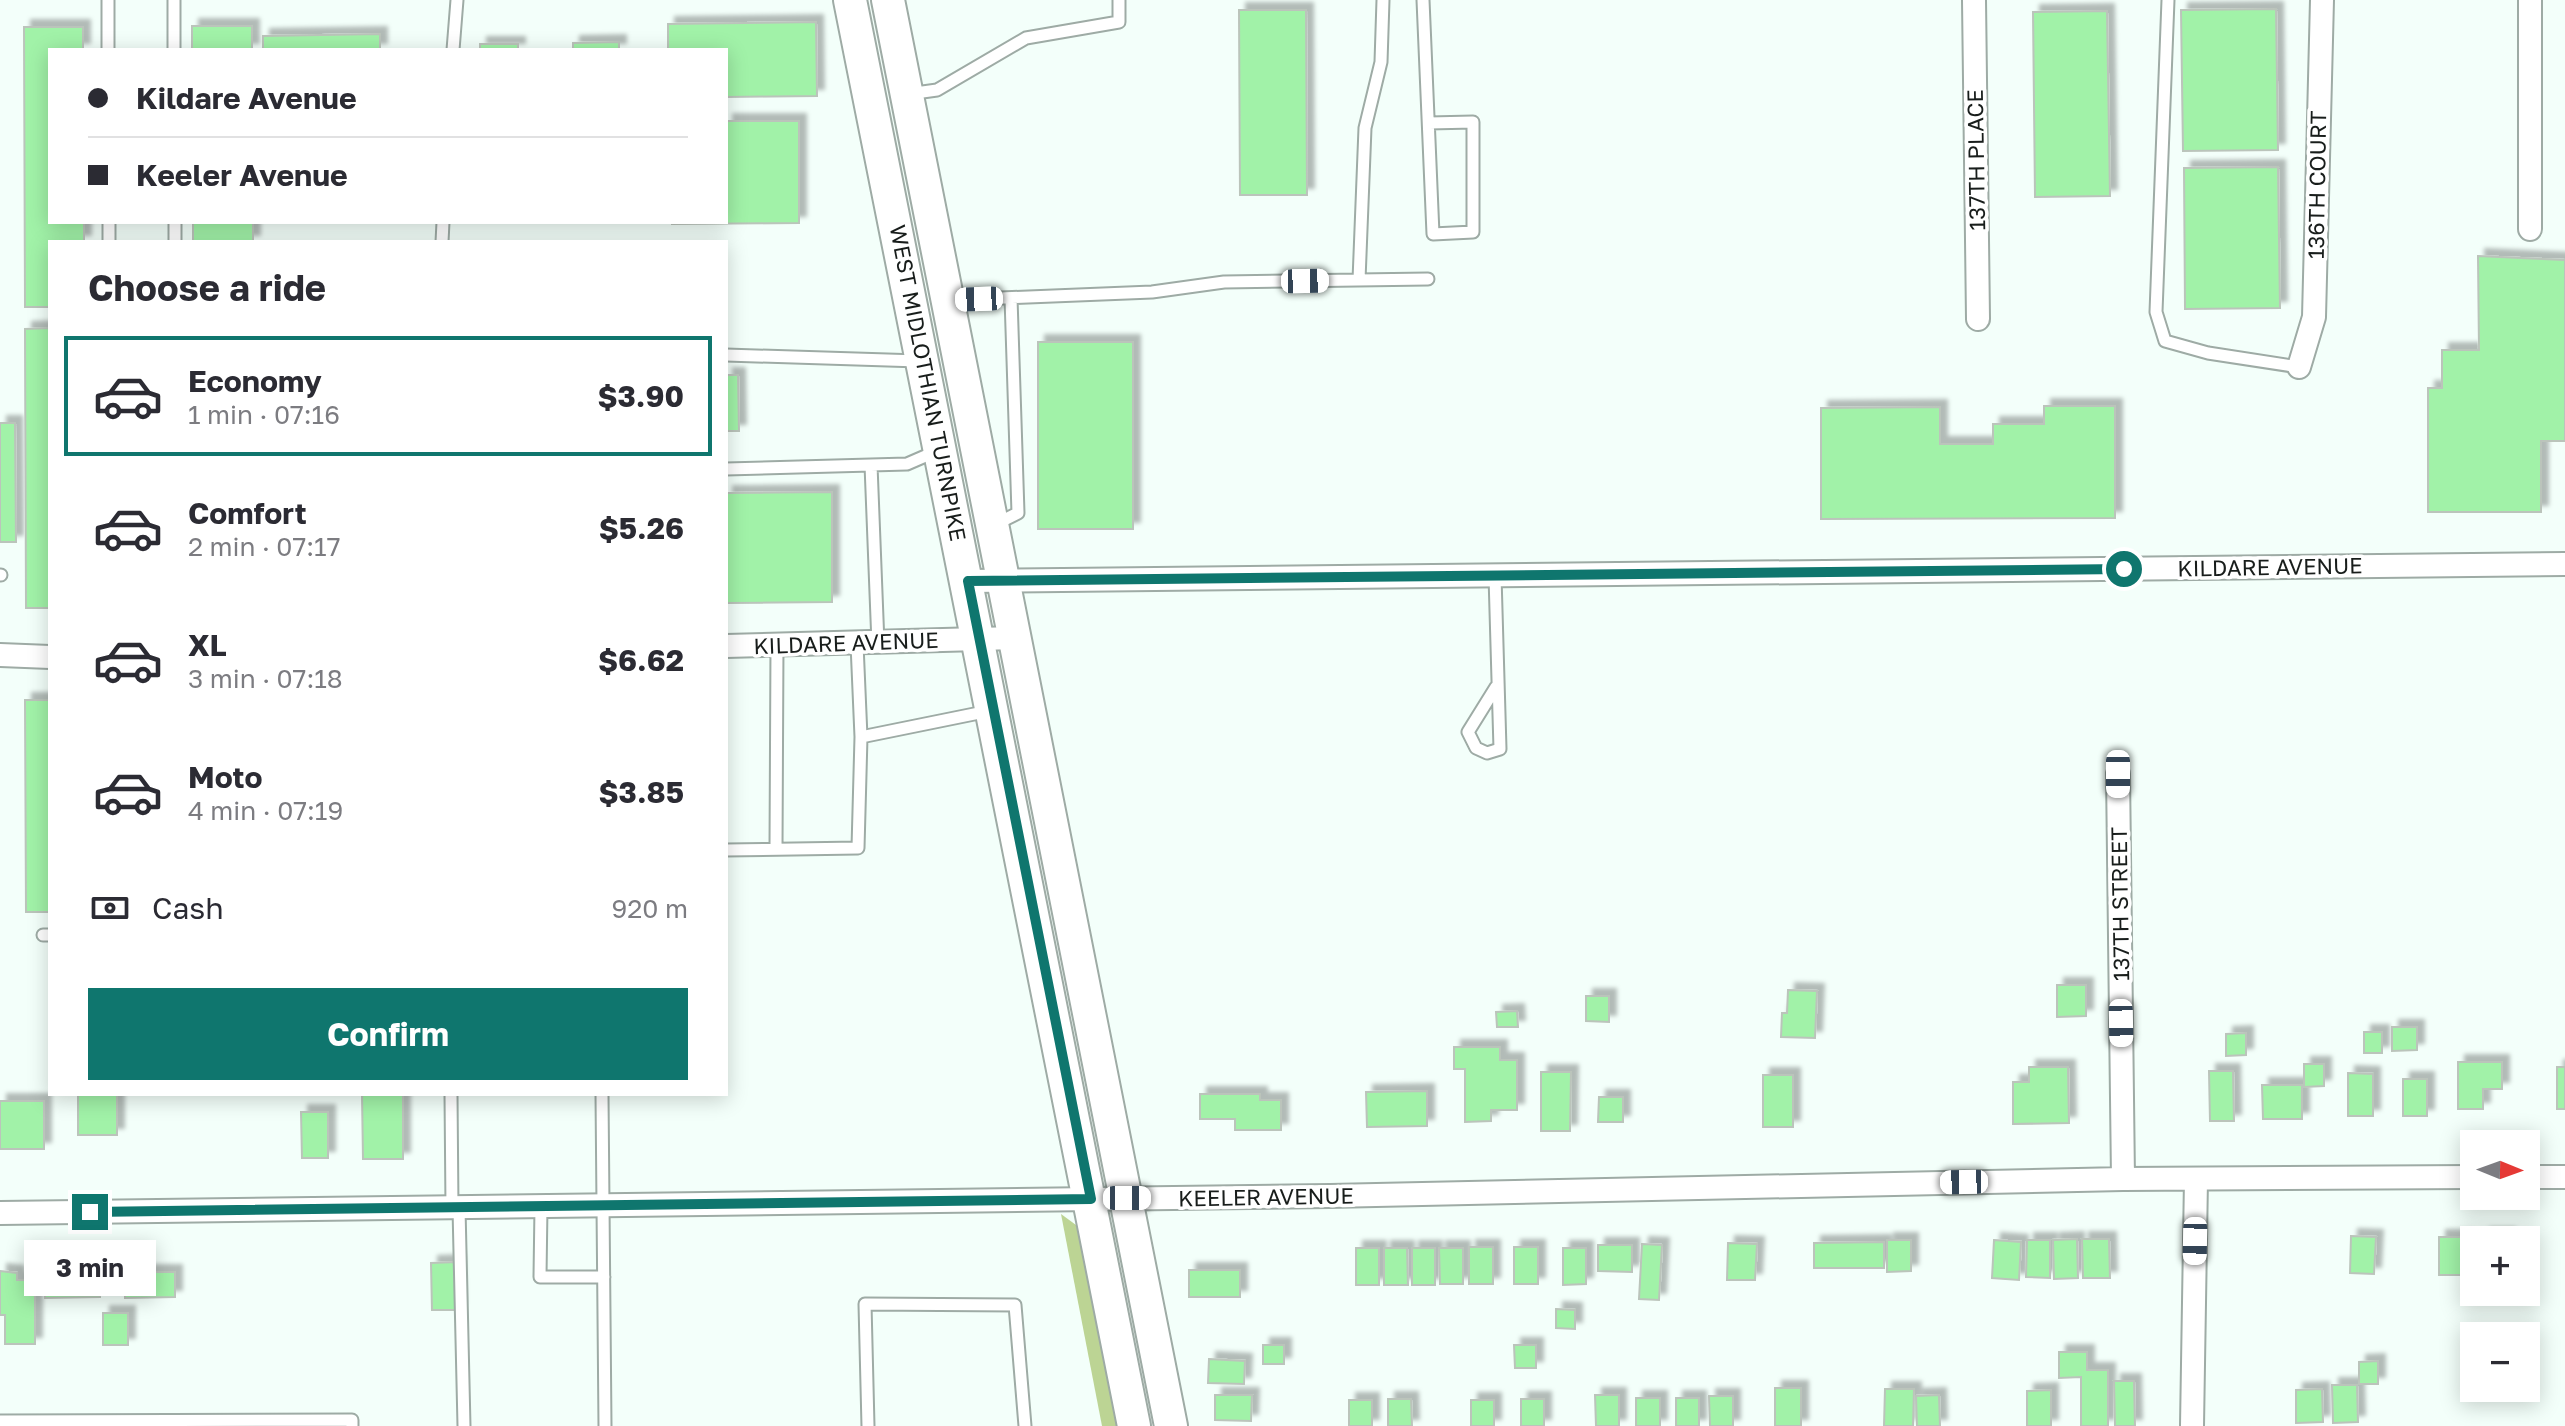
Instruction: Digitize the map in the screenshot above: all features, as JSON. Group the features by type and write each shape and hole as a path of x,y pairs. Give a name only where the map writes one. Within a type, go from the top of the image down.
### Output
{"main road":[{"name":"WEST MIDLOTHIAN TURNPIKE","path":"850,0 1134,1426"},
{"name":"WEST MIDLOTHIAN TURNPIKE","path":"888,0 1171,1426"}],"street":[{"name":"137TH PLACE","path":"1974,0 1978,319"},
{"name":"136TH COURT","path":"2299,367 2314,317 2322,0"},
{"path":"2530,0 2530,229"},
{"name":"KILDARE AVENUE","path":"968,581 2565,564"},
{"name":"KILDARE AVENUE","path":"728,646 1015,638"},
{"path":"0,655 48,657"},
{"name":"137TH STREET","path":"2118,774 2123,1179"},
{"name":"KEELER AVENUE","path":"0,1213 1091,1199 2123,1179 2460,1177"},
{"path":"2540,1177 2565,1177"},
{"path":"2192,1426 2196,1179"}],"lane":[{"path":"108,0 108,48"},
{"path":"174,0 174,48"},
{"path":"453,48 457,0"},
{"path":"907,94 937,90 1026,38 1119,22 1119,0"},
{"path":"1359,280 1365,128 1381,62 1383,0"},
{"path":"1423,0 1433,234 1473,232 1473,122 1429,123"},
{"path":"2168,0 2156,312 2165,341 2208,353 2299,367"},
{"path":"948,300 1152,292 1224,282 1428,279"},
{"path":"993,525 1018,513 1011,298"},
{"path":"728,355 923,361"},
{"path":"728,469 907,464 941,449"},
{"path":"728,850 858,848 861,737 868,644 871,465"},
{"path":"1495,576 1500,749 1481,752 1471,742 1470,726 1496,687"},
{"path":"776,849 777,645"},
{"path":"861,737 993,710"},
{"path":"451,1096 464,1426"},
{"path":"602,1096 605,1426"},
{"path":"541,1207 540,1277 604,1277"},
{"path":"868,1426 865,1304 1015,1305 1025,1426"},
{"path":"0,1421 126,1424 352,1420 352,1426"}],"green space":[{"path":"1061,1214 1076,1225 1083,1246 1121,1426 1102,1426"}],"building":[{"path":"2276,9 2278,150 2183,151 2181,10"},
{"path":"1239,10 1306,10 1307,195 1240,195"},
{"path":"2107,11 2110,196 2035,197 2033,12"},
{"path":"816,22 817,96 728,97 728,48 668,48 668,24"},
{"path":"192,26 252,26 252,48 192,48"},
{"path":"24,27 83,27 83,48 48,48 48,224 84,224 84,240 48,240 48,307 25,307"},
{"path":"380,34 380,48 263,48 263,36"},
{"path":"619,42 619,48 573,48 573,43"},
{"path":"480,44 518,44 518,48 480,48"},
{"path":"728,121 799,121 799,223 728,224"},
{"path":"2278,167 2280,308 2185,309 2184,168"},
{"path":"193,224 253,224 253,240 193,240"},
{"path":"2478,256 2565,260 2565,441 2541,441 2541,512 2428,512 2428,388 2442,388 2442,350 2479,350"},
{"path":"48,328 48,608 26,608 25,329"},
{"path":"1038,342 1133,342 1133,529 1038,529"},
{"path":"728,375 738,375 739,431 728,431"},
{"path":"2044,406 2115,406 2115,518 1821,519 1821,408 1940,407 1940,444 1993,444 1993,424 2044,424"},
{"path":"0,423 15,423 16,542 0,542"},
{"path":"832,492 832,602 728,603 728,493"},
{"path":"25,700 48,700 48,912 26,912"},
{"path":"2057,985 2086,985 2086,1016 2057,1017"},
{"path":"1788,990 1817,991 1815,1038 1781,1037 1782,1013 1787,1013"},
{"path":"1586,996 1609,996 1609,1022 1586,1021"},
{"path":"1517,1011 1518,1027 1497,1027 1496,1012"},
{"path":"2392,1027 2417,1027 2417,1050 2392,1051"},
{"path":"2364,1032 2382,1032 2382,1053 2364,1053"},
{"path":"2246,1033 2246,1055 2226,1056 2226,1034"},
{"path":"1454,1047 1500,1047 1500,1060 1517,1060 1517,1110 1491,1110 1491,1121 1465,1122 1465,1069 1454,1069"},
{"path":"2458,1062 2502,1062 2502,1089 2483,1089 2483,1109 2458,1109"},
{"path":"2304,1064 2324,1064 2324,1086 2304,1087"},
{"path":"2029,1067 2068,1067 2069,1123 2013,1124 2013,1082 2029,1082"},
{"path":"2557,1067 2565,1067 2565,1109 2557,1109"},
{"path":"2209,1071 2233,1071 2234,1121 2210,1121"},
{"path":"1541,1072 1571,1072 1570,1131 1541,1131"},
{"path":"2348,1073 2373,1074 2373,1116 2348,1116"},
{"path":"1763,1075 1793,1075 1793,1127 1763,1127"},
{"path":"2403,1079 2427,1079 2427,1116 2403,1116"},
{"path":"2262,1085 2302,1085 2302,1119 2263,1119"},
{"path":"1427,1091 1427,1126 1367,1127 1366,1092"},
{"path":"1200,1094 1260,1094 1260,1100 1281,1100 1281,1130 1235,1130 1235,1119 1200,1119"},
{"path":"78,1096 117,1096 117,1135 78,1135"},
{"path":"362,1096 403,1096 403,1159 363,1159"},
{"path":"1599,1097 1623,1097 1623,1122 1598,1122"},
{"path":"0,1101 44,1101 44,1149 0,1149"},
{"path":"301,1112 328,1112 328,1158 302,1158"},
{"path":"2351,1236 2376,1237 2374,1274 2350,1273"},
{"path":"2439,1237 2460,1237 2460,1275 2439,1275"},
{"path":"2077,1239 2078,1278 2054,1279 2053,1240"},
{"path":"2082,1239 2109,1239 2110,1278 2083,1278"},
{"path":"1887,1240 1911,1240 1911,1271 1887,1272"},
{"path":"1994,1240 2021,1242 2019,1280 1992,1278"},
{"path":"2027,1240 2050,1240 2050,1278 2026,1277"},
{"path":"1884,1242 1884,1268 1814,1268 1814,1243"},
{"path":"1728,1243 1757,1244 1755,1280 1727,1280"},
{"path":"1642,1244 1662,1245 1659,1300 1639,1299"},
{"path":"1598,1245 1632,1245 1632,1272 1598,1271"},
{"path":"1469,1247 1493,1247 1493,1284 1469,1284"},
{"path":"1514,1247 1538,1247 1538,1284 1514,1284"},
{"path":"1356,1248 1379,1248 1379,1285 1356,1285"},
{"path":"1384,1248 1407,1248 1408,1285 1384,1285"},
{"path":"1412,1248 1435,1248 1435,1285 1412,1285"},
{"path":"1439,1248 1463,1248 1463,1284 1440,1284"},
{"path":"1563,1248 1586,1248 1586,1284 1563,1285"},
{"path":"457,1262 458,1310 432,1310 431,1263"},
{"path":"1189,1270 1240,1270 1240,1297 1189,1297"},
{"path":"0,1271 17,1273 17,1280 35,1280 35,1344 5,1344 5,1315 0,1315"},
{"path":"99,1271 100,1297 45,1298 45,1272"},
{"path":"125,1272 175,1272 175,1297 125,1298"},
{"path":"1556,1309 1575,1310 1575,1329 1556,1328"},
{"path":"103,1313 128,1313 128,1345 103,1345"},
{"path":"1263,1345 1284,1345 1284,1364 1263,1364"},
{"path":"1514,1345 1536,1345 1536,1368 1515,1368"},
{"path":"2059,1352 2087,1352 2087,1370 2108,1370 2108,1426 2081,1426 2081,1377 2059,1378"},
{"path":"1209,1359 1245,1361 1244,1384 1208,1383"},
{"path":"2378,1361 2378,1384 2359,1384 2359,1362"},
{"path":"2114,1381 2134,1381 2135,1426 2115,1426"},
{"path":"2332,1385 2357,1385 2358,1422 2333,1423"},
{"path":"1775,1388 1801,1388 1801,1426 1775,1426"},
{"path":"1885,1389 1914,1389 1913,1426 1884,1426"},
{"path":"2322,1389 2323,1422 2296,1423 2296,1390"},
{"path":"2051,1390 2051,1426 2027,1426 2027,1391"},
{"path":"1215,1395 1252,1395 1251,1421 1215,1420"},
{"path":"1595,1395 1619,1395 1619,1426 1596,1426"},
{"path":"1939,1395 1940,1426 1917,1426 1916,1396"},
{"path":"1709,1396 1733,1396 1733,1426 1710,1426"},
{"path":"1636,1398 1660,1398 1660,1426 1636,1426"},
{"path":"1676,1398 1699,1398 1699,1426 1676,1426"},
{"path":"1388,1399 1411,1399 1412,1426 1388,1426"},
{"path":"1521,1399 1544,1399 1544,1426 1521,1426"},
{"path":"1349,1400 1372,1400 1372,1426 1349,1426"},
{"path":"1471,1400 1494,1400 1494,1426 1471,1426"}],"route":[{"path":"90,1212 1091,1199 968,581 2124,569"}]}
